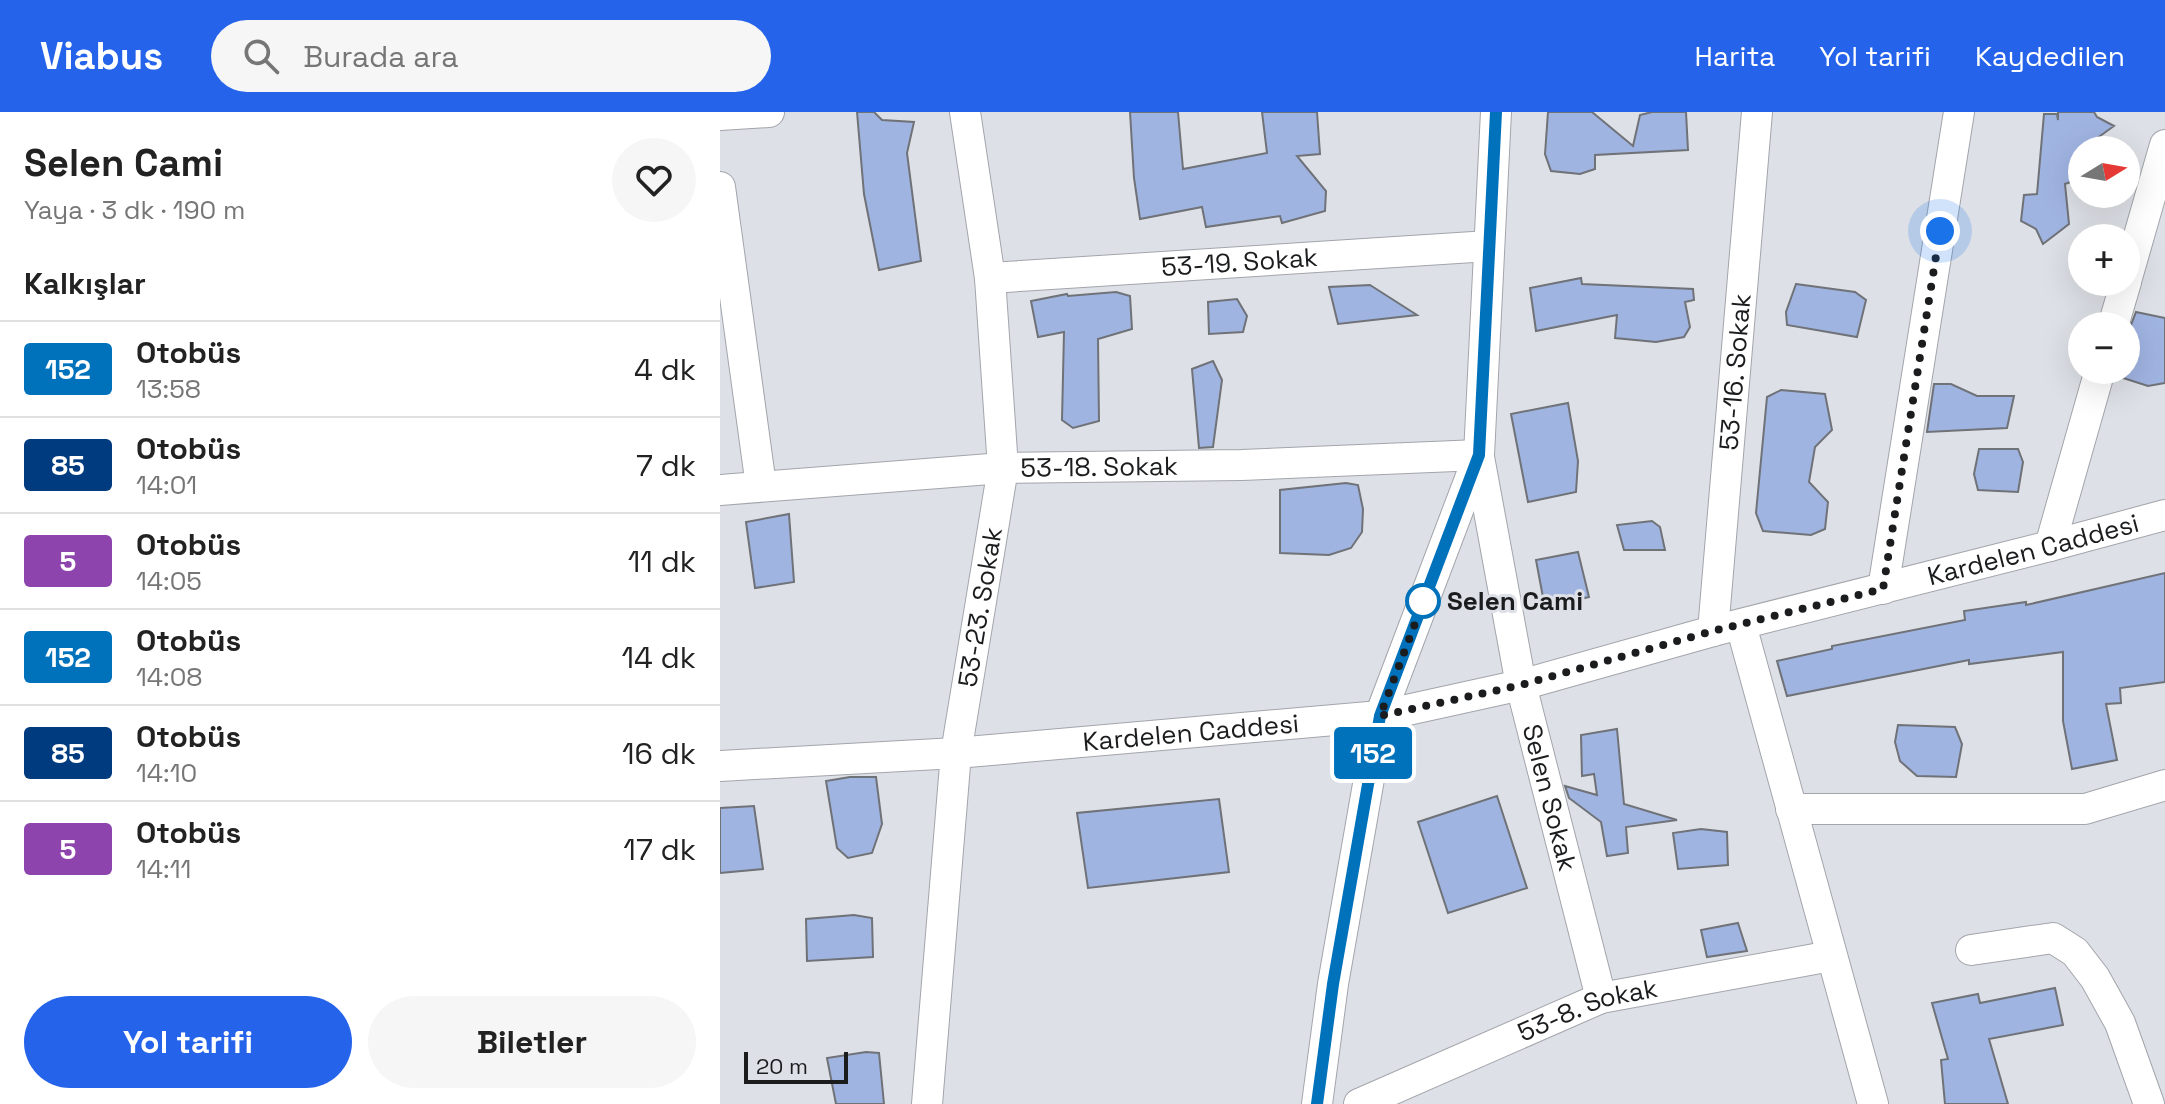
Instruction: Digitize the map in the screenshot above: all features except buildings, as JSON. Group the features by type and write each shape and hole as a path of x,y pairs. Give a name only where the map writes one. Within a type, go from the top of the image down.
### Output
{"street":[{"path":"720,115 769,112"},
{"name":"53-23. Sokak","path":"927,1104 956,753 1003,468 990,278 965,112"},
{"path":"1317,1104 1333,984 1380,716 1479,455 1496,112"},
{"name":"53-16. Sokak","path":"1727,628 1757,112"},
{"path":"1883,589 1959,112"},
{"path":"2140,233 2165,145"},
{"path":"720,187 761,486"},
{"name":"53-19. Sokak","path":"990,278 1489,246"},
{"path":"2050,546 2096,384"},
{"name":"53-18. Sokak","path":"720,490 1003,468 1242,465 1479,455"},
{"name":"Selen Sokak","path":"1479,455 1521,685 1601,998"},
{"name":"Kardelen Caddesi","path":"720,766 956,753 1380,716 1521,685 1727,628 2165,515"},
{"path":"1727,628 1791,809 1873,1104"},
{"path":"1791,809 2085,809 2165,785"},
{"path":"1971,950 2053,938 2075,952 2095,978 2120,1023 2149,1104"},
{"name":"53-8. Sokak","path":"1359,1104 1601,998 1831,956"}],"bus line":[{"name":"152","path":"1317,1104 1333,984 1380,716 1479,455 1496,112"}],"place":[{"name":"Selen Cami","path":"1423,601"}],"route":[{"path":"1423,601 1380,716 1521,685 1713,631 1883,589 1940,231"}]}
